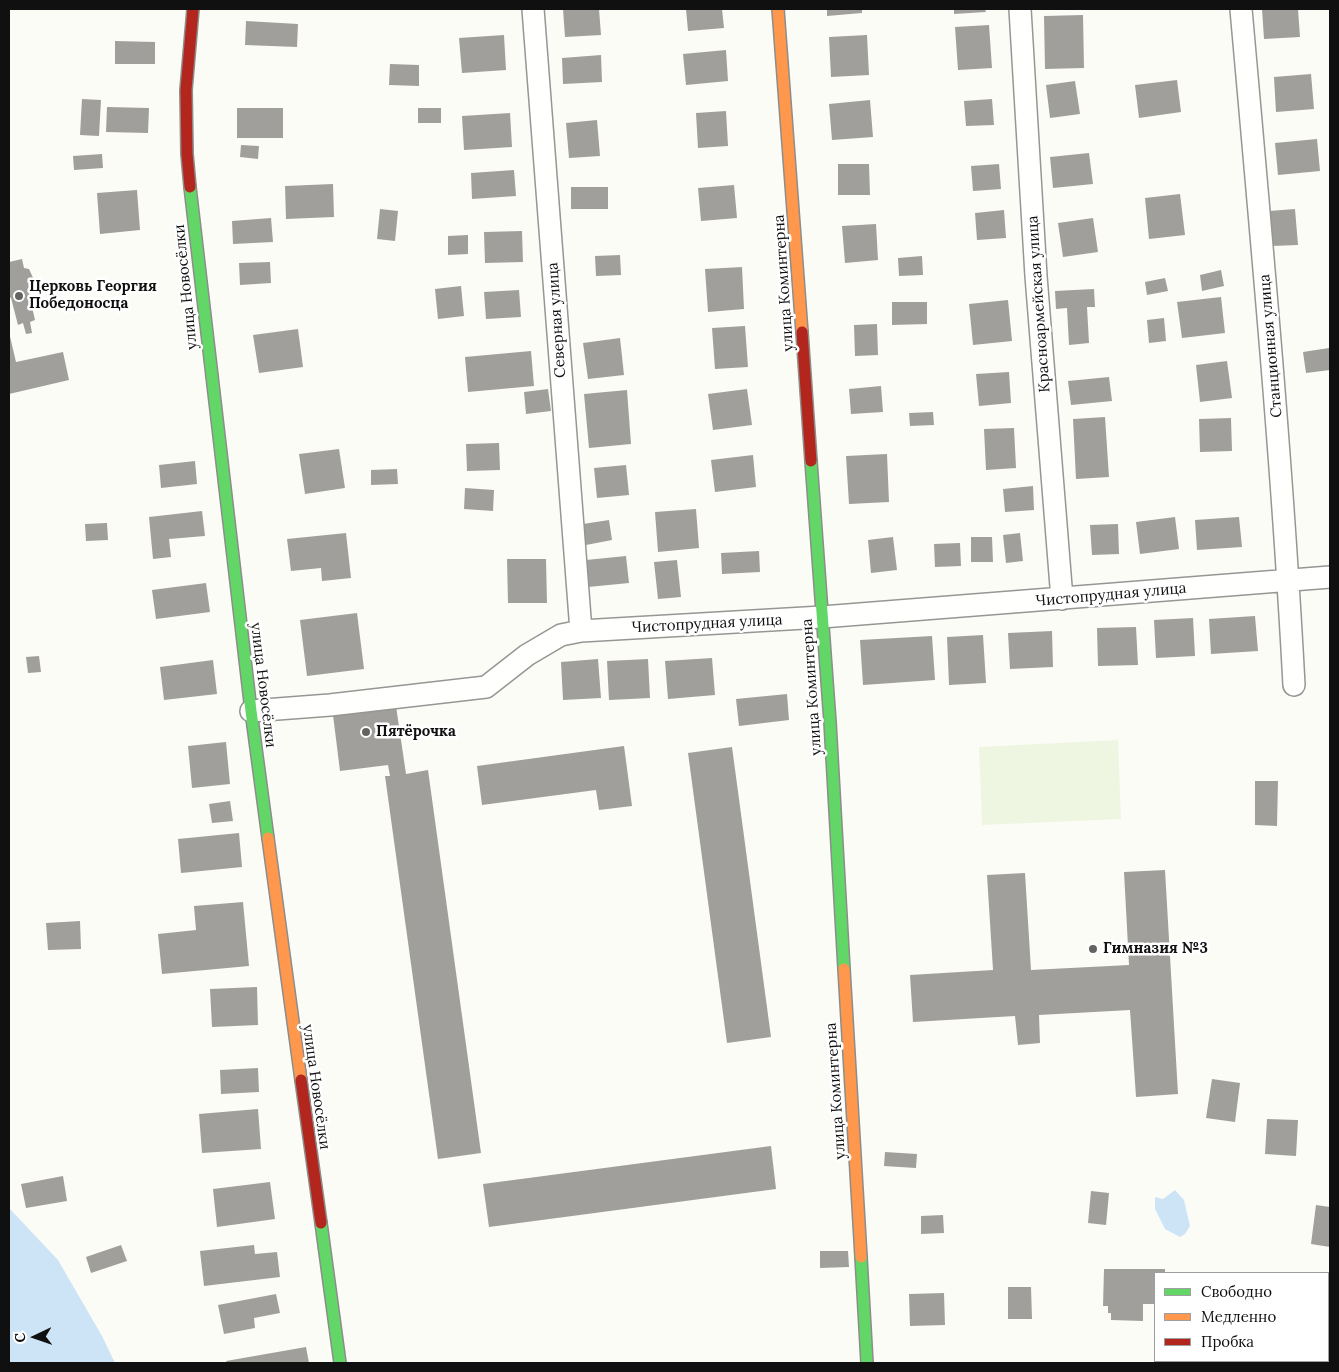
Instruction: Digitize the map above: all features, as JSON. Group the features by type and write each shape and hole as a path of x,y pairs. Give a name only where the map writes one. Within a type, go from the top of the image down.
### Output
{"street":[{"name":"улица Новосёлки","path":"194,9 186,90 187,154 204,321 251,711 340,1363"},
{"name":"Северная улица","path":"534,9 581,630"},
{"name":"улица Коминтерна","path":"778,9 830,722 867,1363"},
{"name":"Красноармейская улица","path":"1020,9 1036,276 1062,599"},
{"name":"Станционная улица","path":"1240,9 1264,257 1289,581 1294,685"},
{"name":"Чистопрудная улица","path":"251,711 330,705 486,687 527,655 561,635 581,630 822,617 1330,577"}],"green space":[{"path":"1118,740 1121,819 982,825 979,747"}],"water":[{"path":"1175,1190 1184,1200 1190,1226 1185,1234 1180,1237 1165,1229 1155,1209 1155,1197 1163,1199"},
{"path":"9,1208 58,1260 102,1336 115,1363 9,1363"}],"building":[{"path":"563,9 599,9 601,35 565,37"},
{"path":"686,9 722,9 724,28 688,31"},
{"path":"827,9 862,9 862,13 827,16"},
{"path":"954,9 985,9 986,12 954,14"},
{"path":"1262,9 1298,9 1300,37 1264,39"},
{"path":"1083,15 1084,68 1045,69 1044,16"},
{"path":"246,21 298,24 297,47 245,45"},
{"path":"989,25 992,68 958,70 955,27"},
{"path":"504,35 506,70 462,73 459,38"},
{"path":"867,35 869,75 831,77 829,37"},
{"path":"115,41 155,42 155,64 115,64"},
{"path":"726,50 728,81 686,85 683,54"},
{"path":"601,55 602,82 563,84 562,58"},
{"path":"390,64 419,65 419,86 389,85"},
{"path":"1311,74 1314,109 1276,112 1274,77"},
{"path":"1177,80 1181,112 1139,118 1135,85"},
{"path":"1075,81 1080,114 1050,118 1046,85"},
{"path":"82,99 101,100 99,136 80,135"},
{"path":"992,99 994,125 966,126 964,101"},
{"path":"870,100 873,137 832,140 829,104"},
{"path":"107,107 149,108 148,133 106,132"},
{"path":"237,108 283,108 283,138 237,138"},
{"path":"418,108 441,108 441,123 418,123"},
{"path":"726,111 728,146 698,148 696,113"},
{"path":"510,113 512,147 464,150 462,116"},
{"path":"597,120 600,156 569,158 566,123"},
{"path":"1317,139 1320,171 1278,175 1275,143"},
{"path":"241,145 259,146 258,159 240,157"},
{"path":"1089,153 1093,184 1053,188 1050,157"},
{"path":"102,154 103,168 74,170 73,156"},
{"path":"838,164 869,164 870,195 838,195"},
{"path":"999,164 1001,189 973,191 971,166"},
{"path":"514,170 516,196 472,199 471,173"},
{"path":"333,184 334,217 286,219 285,186"},
{"path":"734,185 737,218 701,221 698,188"},
{"path":"571,187 608,187 608,209 571,209"},
{"path":"137,190 140,230 100,234 97,193"},
{"path":"1180,194 1185,235 1149,239 1145,198"},
{"path":"380,209 398,211 395,241 377,239"},
{"path":"1295,209 1298,245 1272,246 1269,211"},
{"path":"1004,210 1006,238 977,240 975,213"},
{"path":"271,218 273,242 233,244 232,221"},
{"path":"1093,218 1098,252 1063,257 1058,223"},
{"path":"876,224 878,260 845,263 842,226"},
{"path":"522,231 523,262 485,263 484,232"},
{"path":"468,235 468,254 448,255 448,236"},
{"path":"620,255 621,275 596,276 595,256"},
{"path":"922,256 923,275 899,276 898,258"},
{"name":"Церковь Георгия Победоносца","path":"22,259 24,268 29,269 35,282 29,294 35,320 30,322 32,333 26,334 23,323 18,325 11,298 9,297 9,262"},
{"path":"270,262 271,283 240,285 239,263"},
{"path":"742,267 744,309 708,312 705,269"},
{"path":"1221,270 1224,286 1202,291 1200,275"},
{"path":"1165,278 1168,291 1147,295 1145,282"},
{"path":"461,286 464,316 438,319 435,289"},
{"path":"1094,289 1095,307 1087,307 1089,343 1069,345 1067,308 1056,309 1055,291"},
{"path":"519,290 521,317 486,319 484,292"},
{"path":"1221,297 1225,333 1182,338 1177,302"},
{"path":"1008,300 1012,341 973,345 969,304"},
{"path":"892,302 927,302 927,324 892,325"},
{"path":"1164,318 1166,341 1149,343 1147,320"},
{"path":"877,324 878,355 855,356 854,325"},
{"path":"745,326 748,367 715,369 712,328"},
{"path":"298,329 303,367 259,373 253,335"},
{"path":"9,332 16,362 63,352 69,380 9,394"},
{"path":"620,338 624,375 588,379 583,343"},
{"path":"1329,348 1330,370 1306,373 1303,352"},
{"path":"531,351 534,386 468,392 465,357"},
{"path":"1227,361 1232,398 1200,402 1196,365"},
{"path":"1009,372 1011,403 979,406 976,374"},
{"path":"1109,377 1112,401 1071,405 1068,381"},
{"path":"881,386 883,412 851,414 849,389"},
{"path":"548,389 551,411 526,414 524,392"},
{"path":"747,389 752,425 713,430 708,394"},
{"path":"627,390 631,444 589,448 584,394"},
{"path":"933,412 934,425 910,426 909,413"},
{"path":"1105,417 1109,477 1076,479 1073,419"},
{"path":"1231,418 1232,451 1200,452 1199,419"},
{"path":"1014,428 1016,468 986,470 984,429"},
{"path":"499,443 500,470 467,471 466,444"},
{"path":"339,449 345,488 305,494 299,454"},
{"path":"887,454 889,502 849,504 846,456"},
{"path":"753,455 756,487 715,492 711,460"},
{"path":"195,461 197,484 161,488 159,465"},
{"path":"626,465 629,495 597,498 594,468"},
{"path":"397,469 398,484 371,485 371,470"},
{"path":"1033,486 1034,510 1005,512 1003,489"},
{"path":"465,488 494,490 493,511 464,509"},
{"path":"696,509 699,548 658,552 655,512"},
{"path":"202,511 205,536 169,539 171,557 153,559 149,517"},
{"path":"1175,517 1179,549 1140,554 1136,522"},
{"path":"1239,517 1242,547 1197,550 1195,520"},
{"path":"609,520 612,540 586,545 583,524"},
{"path":"107,523 108,540 86,541 85,524"},
{"path":"1118,524 1119,554 1092,555 1090,525"},
{"path":"346,533 351,578 322,581 321,568 291,571 287,539"},
{"path":"1020,533 1023,561 1006,563 1003,535"},
{"path":"893,537 897,570 871,573 868,540"},
{"path":"971,537 992,537 993,562 971,562"},
{"path":"960,543 961,566 935,567 934,544"},
{"path":"759,551 760,572 722,574 721,553"},
{"path":"626,556 629,583 588,587 586,560"},
{"path":"507,559 546,559 547,603 508,603"},
{"path":"677,560 681,597 658,599 654,562"},
{"path":"206,583 210,612 156,619 152,590"},
{"path":"357,613 364,669 307,676 300,620"},
{"path":"1255,616 1258,651 1211,654 1209,619"},
{"path":"1193,618 1195,656 1156,658 1154,620"},
{"path":"1136,627 1138,665 1098,666 1097,628"},
{"path":"1052,631 1053,667 1010,669 1008,633"},
{"path":"983,635 986,683 949,685 947,637"},
{"path":"932,636 935,680 863,685 860,640"},
{"path":"39,656 41,672 28,673 26,657"},
{"path":"712,658 715,695 668,699 665,661"},
{"path":"598,659 601,698 563,700 561,662"},
{"path":"648,659 650,698 609,700 607,661"},
{"path":"213,660 217,694 164,700 160,667"},
{"path":"787,694 789,720 739,726 736,699"},
{"path":"396,706 406,774 428,770 481,1153 438,1159 385,776 390,776 388,765 340,771 333,715"},
{"path":"226,742 230,784 192,788 188,746"},
{"path":"624,746 632,806 599,810 596,790 482,805 477,766"},
{"path":"732,747 771,1037 727,1043 688,753"},
{"path":"1255,781 1278,781 1277,826 1255,825"},
{"path":"230,801 233,821 212,823 209,804"},
{"path":"239,833 242,867 181,873 178,839"},
{"path":"1165,870 1178,1094 1136,1097 1130,1010 1039,1015 1040,1043 1018,1045 1015,1016 913,1022 910,975 993,970 987,875 1025,873 1031,970 1129,965 1124,872"},
{"path":"243,902 249,966 162,974 158,934 196,930 194,906"},
{"path":"80,921 81,949 48,950 46,923"},
{"path":"257,987 258,1025 212,1027 210,989"},
{"path":"258,1068 259,1092 221,1094 220,1070"},
{"path":"1212,1079 1240,1083 1235,1122 1206,1118"},
{"path":"258,1109 261,1149 202,1153 199,1114"},
{"path":"1267,1119 1298,1120 1296,1156 1265,1154"},
{"path":"771,1146 776,1189 489,1227 483,1184"},
{"path":"885,1152 917,1154 916,1168 884,1166"},
{"path":"63,1176 67,1201 26,1208 21,1184"},
{"path":"270,1182 275,1219 217,1227 213,1189"},
{"path":"1091,1191 1109,1193 1106,1225 1088,1223"},
{"path":"1316,1205 1330,1207 1330,1247 1311,1244"},
{"path":"943,1215 944,1233 921,1234 921,1216"},
{"path":"121,1245 127,1261 91,1273 86,1257"},
{"path":"254,1245 255,1254 277,1252 280,1277 204,1286 200,1251"},
{"path":"820,1251 848,1251 849,1267 820,1268"},
{"path":"1104,1269 1165,1269 1165,1272 1154,1272 1154,1304 1143,1304 1143,1321 1111,1320 1108,1306 1103,1306"},
{"path":"1008,1287 1031,1287 1032,1319 1008,1319"},
{"path":"944,1293 945,1325 910,1326 909,1294"},
{"path":"276,1294 280,1313 254,1318 255,1328 224,1334 218,1305"},
{"path":"306,1347 309,1363 227,1363 226,1361"}],"traffic: fast":[{"path":"190,187 251,711 268,838"},
{"path":"811,461 830,722 844,969"},
{"path":"321,1223 340,1363"},
{"path":"861,1257 867,1363"}],"traffic: slow":[{"path":"778,9 802,332"},
{"path":"268,838 301,1080"},
{"path":"844,969 861,1257"}],"traffic: jam":[{"path":"190,187 187,154 186,90 193,9"},
{"path":"802,332 811,461"},
{"path":"301,1080 321,1223"}],"place":[{"name":"Церковь Георгия Победоносца","path":"19,296"},
{"name":"Пятёрочка","path":"366,732"},
{"name":"Гимназия №3","path":"1093,949"}]}
